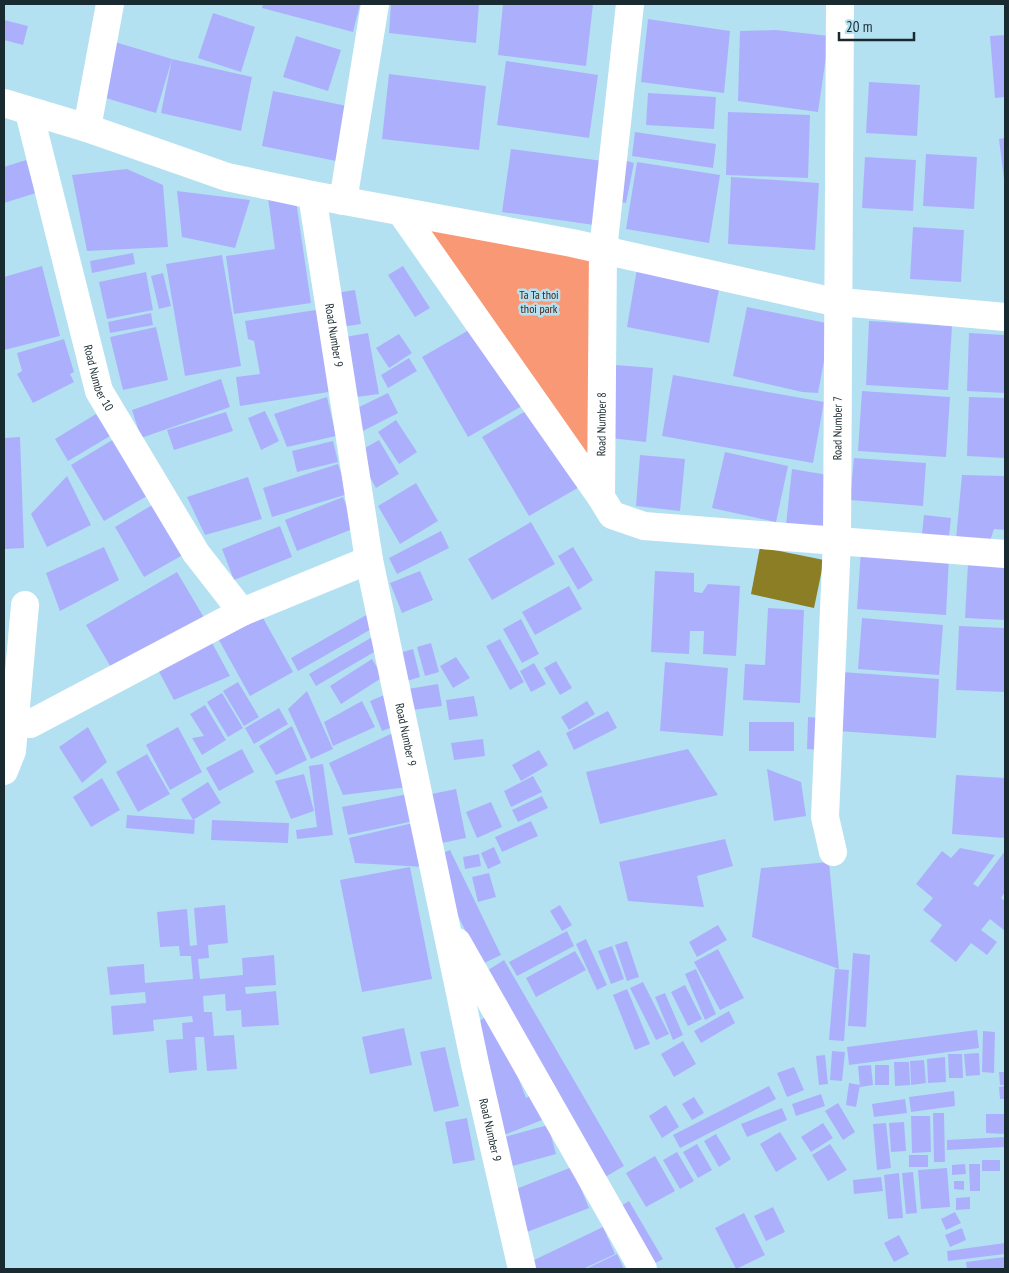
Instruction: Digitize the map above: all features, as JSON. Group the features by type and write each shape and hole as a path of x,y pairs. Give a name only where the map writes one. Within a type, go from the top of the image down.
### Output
{"street":[{"path":"87,128 110,4"},
{"path":"343,201 375,4"},
{"name":"Road Number 8","path":"601,497 603,250 630,4"},
{"name":"Road Number 7","path":"833,852 825,817 837,540 840,4"},
{"path":"16,107 87,128 228,177 312,195 572,243 839,302 1005,317"},
{"name":"Road Number 10","path":"16,107 98,391 196,553 242,612"},
{"name":"Road Number 9","path":"312,195 369,560 475,1064 522,1269"},
{"name":"Road Number 8","path":"401,212 601,497"},
{"path":"601,497 612,515 644,526 1005,554"},
{"path":"30,724 242,612 369,560"},
{"path":"4,771 12,751 25,605"},
{"path":"444,919 642,1269"}],"green space":[{"name":"Ta Ta thoi thoi park","path":"415,221 595,255 594,480"}],"shaded area":[{"path":"760,547 824,560 814,608 751,594"}],"building":[{"path":"263,4 360,4 353,32 262,8"},
{"path":"391,4 479,4 476,43 389,33"},
{"path":"503,4 593,4 586,66 498,55"},
{"path":"213,13 255,27 241,72 198,58"},
{"path":"648,19 730,31 724,93 641,82"},
{"path":"4,20 28,26 23,45 4,40"},
{"path":"776,30 829,36 818,112 738,101 740,31"},
{"path":"1005,35 1005,97 995,98 990,36"},
{"path":"296,36 341,50 328,91 283,77"},
{"path":"115,42 172,59 156,113 99,96"},
{"path":"172,59 252,77 241,131 161,113"},
{"path":"506,61 598,75 589,138 497,125"},
{"path":"389,74 486,86 479,150 382,139"},
{"path":"869,82 920,85 917,136 866,133"},
{"path":"273,91 357,108 346,163 262,146"},
{"path":"648,93 716,97 714,129 646,125"},
{"path":"728,112 810,115 808,178 726,175"},
{"path":"635,132 716,144 713,168 632,156"},
{"path":"1005,138 1005,179 1004,179 999,139"},
{"path":"511,149 603,161 594,225 502,212"},
{"path":"926,154 977,157 974,209 923,206"},
{"path":"865,157 916,160 913,211 862,208"},
{"path":"620,159 634,163 626,203 611,200"},
{"path":"26,160 36,193 4,203 4,167"},
{"path":"637,162 720,175 709,243 626,229"},
{"path":"127,169 163,185 168,247 87,251 72,175"},
{"path":"731,177 819,183 815,250 728,244"},
{"path":"177,191 250,200 235,248 182,237"},
{"path":"295,194 311,303 234,314 226,256 275,249 268,198"},
{"path":"913,227 964,230 961,282 910,279"},
{"path":"133,253 135,264 92,273 90,261"},
{"path":"222,255 241,366 185,376 166,264"},
{"path":"638,263 721,278 709,343 627,327"},
{"path":"42,266 60,336 4,350 4,277"},
{"path":"403,266 430,308 415,317 388,275"},
{"path":"146,272 153,310 107,319 99,282"},
{"path":"163,273 171,306 159,309 151,276"},
{"path":"355,290 361,324 341,327 335,293"},
{"path":"747,307 831,324 818,393 802,392 733,376"},
{"path":"322,309 335,391 240,406 236,377 260,374 254,341 248,339 245,321"},
{"path":"151,313 153,325 110,333 108,322"},
{"path":"869,321 952,326 948,390 866,385"},
{"path":"476,326 522,406 468,437 422,357"},
{"path":"156,327 168,380 123,390 110,337"},
{"path":"368,333 379,394 356,397 345,337"},
{"path":"969,333 1005,335 1005,393 967,391"},
{"path":"399,334 412,353 389,368 376,348"},
{"path":"64,339 74,372 70,374 74,382 33,403 17,374 22,371 17,353"},
{"path":"409,358 417,371 388,388 381,375"},
{"path":"616,365 653,368 646,442 610,438"},
{"path":"673,375 824,402 813,463 662,436"},
{"path":"221,379 230,407 141,438 132,410"},
{"path":"862,391 950,397 946,457 858,451"},
{"path":"388,393 398,413 357,434 347,413"},
{"path":"327,397 336,436 287,447 274,414"},
{"path":"969,397 1005,398 1005,458 967,456"},
{"path":"534,406 581,486 529,516 482,437"},
{"path":"265,411 279,441 261,450 248,418"},
{"path":"226,412 233,431 174,450 167,430"},
{"path":"96,414 110,436 68,461 55,439"},
{"path":"396,420 417,452 399,464 378,432"},
{"path":"20,437 24,548 4,549 4,438"},
{"path":"114,439 147,496 104,521 71,465"},
{"path":"379,440 399,474 376,488 356,453"},
{"path":"333,441 338,462 297,472 292,451"},
{"path":"725,452 788,466 776,522 712,508"},
{"path":"640,455 685,459 680,511 636,506"},
{"path":"854,458 926,463 923,506 850,500"},
{"path":"338,464 348,494 272,517 263,488"},
{"path":"792,469 828,475 823,529 786,525"},
{"path":"962,475 1005,476 1005,530 994,529 990,541 956,539"},
{"path":"67,476 91,525 47,547 31,514"},
{"path":"248,477 262,519 205,535 187,497"},
{"path":"416,483 438,521 400,544 378,506"},
{"path":"343,497 355,528 297,551 285,520"},
{"path":"159,501 188,552 144,577 115,527"},
{"path":"924,515 951,518 948,545 921,542"},
{"path":"531,522 555,564 492,600 468,559"},
{"path":"280,526 292,557 234,580 222,549"},
{"path":"441,531 449,548 397,574 389,558"},
{"path":"104,547 119,580 60,611 46,573"},
{"path":"573,547 593,580 578,590 558,556"},
{"path":"861,550 949,557 946,615 857,609"},
{"path":"968,563 1005,565 1005,620 965,618"},
{"path":"420,571 433,600 402,613 390,583"},
{"path":"655,571 694,573 694,592 702,593 708,584 740,586 736,656 703,654 704,631 690,631 689,654 651,652"},
{"path":"177,572 206,621 115,674 86,625"},
{"path":"569,586 582,609 535,635 522,612"},
{"path":"768,608 804,610 800,703 743,700 745,664 765,665"},
{"path":"258,609 293,672 250,696 215,633"},
{"path":"368,614 375,627 298,671 291,658"},
{"path":"862,618 943,625 939,675 858,669"},
{"path":"521,619 539,654 522,663 503,629"},
{"path":"959,626 1005,628 1005,692 956,690"},
{"path":"374,636 381,648 316,686 309,674"},
{"path":"500,639 524,682 510,690 486,646"},
{"path":"211,641 230,676 174,700 156,666"},
{"path":"431,643 439,672 425,676 417,647"},
{"path":"413,649 420,677 403,682 396,654"},
{"path":"456,657 470,678 453,688 440,666"},
{"path":"372,659 383,677 341,704 330,686"},
{"path":"556,661 572,688 560,695 544,668"},
{"path":"665,662 728,668 723,736 660,731"},
{"path":"534,663 546,684 531,692 520,671"},
{"path":"842,672 939,679 936,738 838,731"},
{"path":"238,682 259,717 244,726 223,691"},
{"path":"438,684 442,706 412,710 408,689"},
{"path":"307,691 333,749 311,759 288,709"},
{"path":"222,693 243,728 228,737 207,702"},
{"path":"389,693 396,726 382,731 370,701"},
{"path":"474,696 478,716 449,720 446,700"},
{"path":"362,701 375,727 333,746 324,722"},
{"path":"587,701 595,714 569,730 561,717"},
{"path":"205,705 226,740 202,755 192,738 204,736 190,714"},
{"path":"279,708 288,724 254,744 245,728"},
{"path":"608,711 617,728 574,750 566,733"},
{"path":"808,717 822,718 821,750 807,749"},
{"path":"749,722 794,722 794,751 749,751"},
{"path":"292,726 307,760 276,775 259,746"},
{"path":"88,727 107,762 82,783 59,747"},
{"path":"178,727 202,772 170,790 146,745"},
{"path":"397,731 408,787 343,795 329,763"},
{"path":"483,739 485,756 454,760 451,743"},
{"path":"242,749 254,772 219,791 206,768"},
{"path":"688,749 718,795 600,824 586,772"},
{"path":"539,750 548,765 521,781 512,765"},
{"path":"147,754 170,794 138,812 116,772"},
{"path":"323,764 333,835 297,839 296,830 317,827 309,766"},
{"path":"767,769 801,782 806,816 774,821"},
{"path":"304,774 314,811 291,819 275,781"},
{"path":"956,775 1005,778 1005,838 952,834"},
{"path":"533,776 542,792 511,807 504,791"},
{"path":"102,778 120,810 91,827 73,797"},
{"path":"208,782 221,803 193,820 181,799"},
{"path":"456,789 466,838 437,844 427,795"},
{"path":"408,794 414,821 348,835 342,807"},
{"path":"542,796 548,808 518,822 512,810"},
{"path":"491,802 502,827 477,838 466,812"},
{"path":"127,815 195,820 194,834 126,828"},
{"path":"212,820 289,823 288,843 211,840"},
{"path":"531,821 538,836 502,852 495,837"},
{"path":"413,823 424,867 355,863 349,838"},
{"path":"725,839 733,866 697,876 704,907 628,901 619,862"},
{"path":"494,847 501,863 488,869 481,853"},
{"path":"960,848 995,855 973,884 978,887 1005,851 1005,892 1001,898 1005,901 1005,931 990,919 981,930 997,942 987,955 971,943 956,962 930,941 942,925 923,910 933,898 916,884 942,851 951,858"},
{"path":"450,850 501,955 482,964 445,890 440,854"},
{"path":"479,854 481,866 465,869 463,857"},
{"path":"829,862 839,969 752,937 761,868"},
{"path":"410,867 432,979 362,992 340,880"},
{"path":"489,873 496,897 478,902 472,877"},
{"path":"225,905 228,943 208,945 209,958 198,959 200,979 243,975 242,958 274,955 276,985 245,987 246,994 276,991 279,1025 242,1027 241,1010 226,1011 225,994 203,996 204,1012 212,1012 214,1036 234,1035 237,1069 207,1071 204,1037 195,1037 197,1070 169,1073 166,1040 183,1039 182,1023 193,1022 192,1016 153,1020 154,1031 113,1035 111,1006 146,1003 145,992 110,995 107,967 144,964 145,983 193,979 191,956 180,956 179,946 160,947 157,912 187,909 190,946 197,945 194,908"},
{"path":"560,905 572,925 562,931 550,911"},
{"path":"718,925 727,940 697,957 689,942"},
{"path":"567,931 574,946 517,976 509,962"},
{"path":"586,939 607,985 597,990 576,944"},
{"path":"627,941 639,977 627,981 615,945"},
{"path":"612,946 624,979 611,984 598,951"},
{"path":"718,949 744,998 720,1010 694,962"},
{"path":"575,951 586,970 536,997 526,978"},
{"path":"853,953 870,955 866,1027 848,1026"},
{"path":"504,960 624,1166 605,1177 485,972"},
{"path":"696,969 716,1014 705,1020 685,974"},
{"path":"835,969 849,970 844,1041 829,1040"},
{"path":"643,982 669,1034 656,1040 630,988"},
{"path":"685,985 702,1019 688,1026 671,992"},
{"path":"627,989 650,1044 635,1050 613,995"},
{"path":"665,993 683,1035 673,1040 655,997"},
{"path":"729,1011 735,1023 701,1043 694,1031"},
{"path":"493,1012 526,1098 531,1095 542,1120 504,1135 472,1026"},
{"path":"404,1028 412,1065 370,1074 362,1037"},
{"path":"977,1030 979,1048 849,1065 847,1047"},
{"path":"983,1031 995,1032 994,1073 982,1072"},
{"path":"683,1041 696,1064 674,1077 661,1054"},
{"path":"445,1047 459,1106 434,1112 420,1052"},
{"path":"832,1051 845,1052 842,1081 830,1080"},
{"path":"979,1053 980,1075 966,1076 964,1054"},
{"path":"948,1054 962,1054 963,1078 949,1078"},
{"path":"825,1055 828,1084 819,1085 816,1056"},
{"path":"945,1057 946,1082 928,1083 927,1059"},
{"path":"924,1060 926,1083 911,1085 910,1061"},
{"path":"894,1062 909,1062 910,1085 895,1086"},
{"path":"871,1065 873,1085 860,1087 858,1066"},
{"path":"875,1065 889,1065 889,1085 875,1085"},
{"path":"794,1067 804,1090 787,1097 777,1073"},
{"path":"999,1072 1005,1072 1005,1085 1000,1085"},
{"path":"849,1083 860,1085 856,1107 846,1105"},
{"path":"769,1086 776,1099 680,1148 673,1135"},
{"path":"1005,1086 1005,1099 1000,1099 999,1087"},
{"path":"954,1091 955,1106 911,1112 909,1097"},
{"path":"821,1094 825,1106 796,1116 792,1104"},
{"path":"694,1097 704,1113 692,1120 682,1104"},
{"path":"905,1099 907,1113 874,1117 872,1104"},
{"path":"838,1103 855,1132 843,1140 825,1111"},
{"path":"666,1105 679,1127 662,1138 649,1116"},
{"path":"782,1108 787,1120 747,1137 741,1124"},
{"path":"933,1113 944,1113 945,1162 934,1162"},
{"path":"986,1114 1005,1114 1005,1134 986,1133"},
{"path":"911,1116 930,1116 931,1152 912,1153"},
{"path":"467,1118 475,1160 453,1164 445,1122"},
{"path":"904,1122 906,1151 891,1152 889,1123"},
{"path":"823,1123 833,1138 811,1152 801,1137"},
{"path":"886,1123 891,1168 877,1170 873,1124"},
{"path":"548,1125 556,1154 509,1167 501,1138"},
{"path":"780,1132 797,1159 776,1172 760,1144"},
{"path":"716,1134 731,1159 719,1167 704,1141"},
{"path":"1005,1137 1005,1147 947,1150 947,1140"},
{"path":"697,1144 712,1170 698,1178 683,1152"},
{"path":"830,1144 847,1170 828,1181 812,1155"},
{"path":"677,1152 694,1181 680,1189 663,1160"},
{"path":"909,1155 928,1155 928,1167 909,1167"},
{"path":"655,1156 675,1191 646,1207 626,1173"},
{"path":"982,1160 1000,1160 1000,1171 982,1171"},
{"path":"965,1164 966,1174 952,1175 952,1165"},
{"path":"969,1164 980,1164 980,1191 970,1191"},
{"path":"572,1167 589,1208 527,1232 511,1191"},
{"path":"947,1168 950,1207 921,1209 918,1170"},
{"path":"913,1172 917,1213 906,1214 902,1173"},
{"path":"899,1173 903,1218 888,1219 884,1175"},
{"path":"881,1177 883,1191 854,1194 853,1180"},
{"path":"954,1181 964,1181 964,1190 954,1189"},
{"path":"970,1197 970,1209 956,1210 956,1198"},
{"path":"629,1201 663,1259 646,1268 613,1211"},
{"path":"773,1207 785,1232 766,1241 754,1216"},
{"path":"955,1212 961,1223 946,1230 941,1219"},
{"path":"744,1213 765,1255 736,1269 715,1228"},
{"path":"603,1227 615,1254 583,1269 536,1269 532,1261"},
{"path":"962,1228 966,1240 950,1247 945,1235"},
{"path":"899,1235 909,1254 894,1262 884,1243"},
{"path":"1005,1243 1005,1254 948,1261 947,1251"},
{"path":"617,1254 624,1269 586,1269"},
{"path":"1005,1257 1005,1269 967,1269 966,1262"}]}
